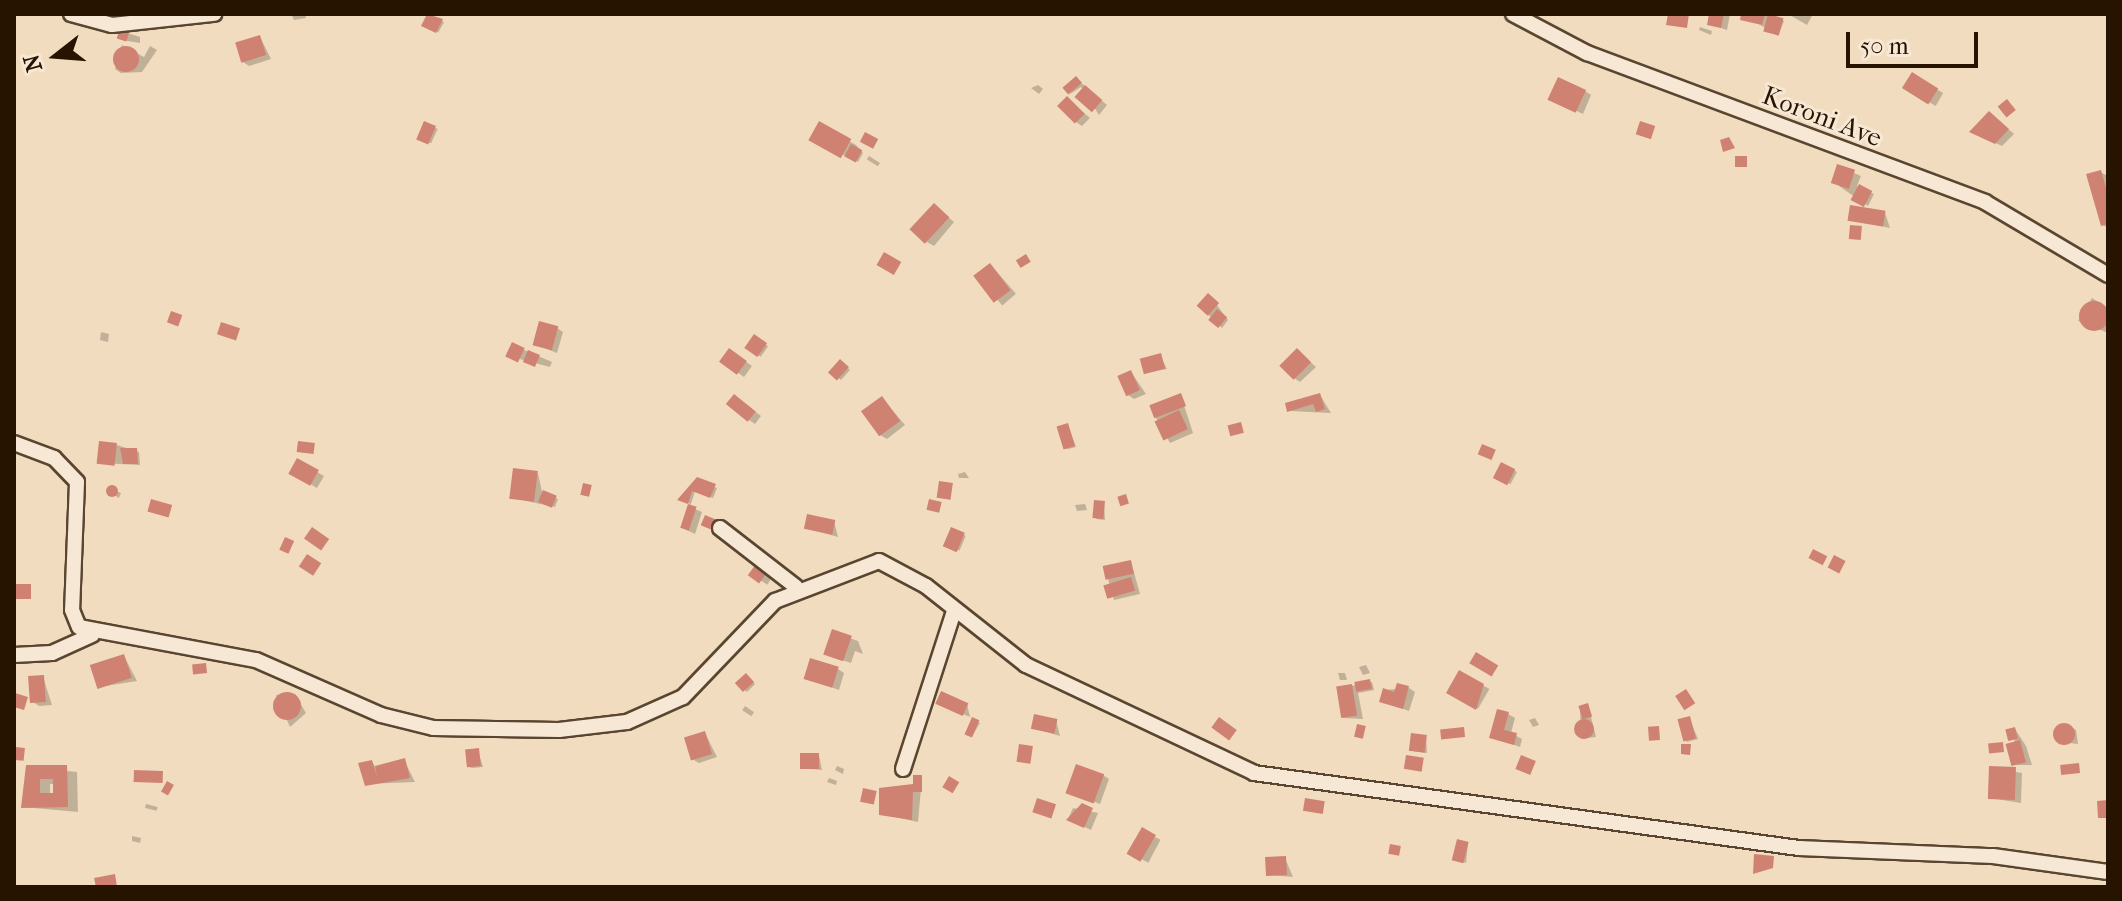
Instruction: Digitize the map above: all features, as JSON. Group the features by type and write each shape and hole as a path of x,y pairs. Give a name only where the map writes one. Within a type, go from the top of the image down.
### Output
{"street":[{"path":"71,14 112,25 214,14"},
{"name":"Koroni Ave","path":"1513,14 1587,53 1985,202 2108,275"},
{"path":"14,443 54,458 77,482 72,610 92,635"},
{"path":"720,528 796,587"},
{"path":"14,655 52,653 92,635 256,660 381,715 433,728 584,729 627,722 683,697 760,613 796,587 879,561 954,611 1026,665 1254,773 1799,848 1993,856 2108,872"},
{"path":"903,769 954,611"}],"building":[{"path":"427,14 443,19 436,33 421,26"},
{"path":"1668,14 1689,14 1687,28 1666,25"},
{"path":"1709,14 1724,14 1721,28 1707,25"},
{"path":"1741,14 1765,14 1762,25 1740,20"},
{"path":"1768,14 1783,18 1779,36 1763,31"},
{"path":"120,28 130,31 126,41 117,39"},
{"path":"260,35 266,55 241,63 235,43"},
{"path":"126,46 135,50 139,59 135,68 126,72 117,68 113,59 117,50"},
{"path":"1912,72 1938,88 1928,105 1902,88"},
{"path":"1076,76 1082,83 1068,95 1062,88"},
{"path":"1558,77 1586,90 1576,113 1547,100"},
{"path":"1085,85 1102,100 1092,112 1075,97"},
{"path":"1067,96 1085,114 1075,124 1057,106"},
{"path":"2007,99 2016,110 2006,117 1998,107"},
{"path":"1989,111 2009,129 1995,144 1969,132"},
{"path":"424,121 436,126 428,144 416,139"},
{"path":"819,121 851,139 841,158 808,140"},
{"path":"1640,121 1655,126 1651,139 1636,134"},
{"path":"865,132 878,139 873,149 860,142"},
{"path":"1729,137 1735,148 1723,152 1720,140"},
{"path":"851,144 862,150 856,163 844,156"},
{"path":"1735,156 1747,156 1747,167 1735,167"},
{"path":"1837,164 1855,170 1849,189 1831,183"},
{"path":"2101,170 2108,195 2108,224 2101,226 2086,174"},
{"path":"1859,184 1872,191 1864,207 1851,200"},
{"path":"934,203 949,217 925,244 909,229"},
{"path":"1850,205 1886,211 1883,226 1847,221"},
{"path":"1850,225 1862,226 1861,240 1849,239"},
{"path":"884,252 901,262 894,275 876,265"},
{"path":"1026,254 1031,262 1021,268 1016,260"},
{"path":"990,263 1010,290 994,303 973,276"},
{"path":"1208,293 1219,303 1208,316 1197,306"},
{"path":"2094,301 2105,305 2109,316 2105,327 2094,331 2083,327 2079,316 2083,305"},
{"path":"1217,309 1227,317 1218,328 1208,320"},
{"path":"171,311 182,315 178,326 167,322"},
{"path":"539,321 558,326 552,350 533,345"},
{"path":"221,322 240,328 236,341 217,334"},
{"path":"754,334 767,343 757,357 744,348"},
{"path":"512,342 525,348 518,362 505,357"},
{"path":"729,348 747,361 737,375 719,362"},
{"path":"1297,348 1311,362 1293,380 1279,366"},
{"path":"528,350 540,355 535,367 523,362"},
{"path":"1161,353 1165,368 1144,374 1140,359"},
{"path":"840,359 849,367 837,380 828,372"},
{"path":"1131,370 1140,390 1126,396 1117,376"},
{"path":"1181,393 1186,406 1154,418 1149,405"},
{"path":"1320,393 1325,409 1316,412 1313,404 1287,412 1285,403"},
{"path":"734,394 756,412 748,422 726,404"},
{"path":"882,396 900,421 879,436 861,411"},
{"path":"1179,410 1188,429 1163,440 1155,421"},
{"path":"1241,422 1244,433 1230,436 1227,426"},
{"path":"1068,423 1075,446 1064,449 1057,427"},
{"path":"99,441 117,443 114,466 97,464"},
{"path":"298,441 315,443 314,454 297,452"},
{"path":"1482,444 1496,450 1492,460 1478,454"},
{"path":"120,448 137,448 138,464 123,464"},
{"path":"297,458 319,470 310,486 288,474"},
{"path":"1501,462 1515,469 1507,485 1493,478"},
{"path":"513,468 538,471 534,502 509,499"},
{"path":"697,477 716,484 710,498 692,491 688,504 677,500"},
{"path":"939,481 953,483 950,500 937,498"},
{"path":"583,483 592,485 589,497 580,495"},
{"path":"112,485 118,491 112,497 106,491"},
{"path":"543,490 557,496 552,508 538,502"},
{"path":"1126,494 1129,504 1120,506 1117,497"},
{"path":"151,499 172,505 169,518 147,511"},
{"path":"929,499 942,502 939,513 927,510"},
{"path":"1094,500 1105,501 1103,519 1092,518"},
{"path":"688,504 697,507 689,531 680,528"},
{"path":"807,514 835,520 832,535 804,529"},
{"path":"705,515 719,521 715,531 701,525"},
{"path":"312,527 329,539 321,551 304,538"},
{"path":"951,527 965,533 957,552 943,546"},
{"path":"285,537 294,541 288,554 279,550"},
{"path":"1813,549 1827,556 1823,565 1808,558"},
{"path":"307,554 321,563 313,576 299,567"},
{"path":"1834,555 1846,561 1839,573 1828,567"},
{"path":"1131,560 1134,574 1106,580 1103,566"},
{"path":"756,564 767,572 759,584 748,575"},
{"path":"1131,577 1135,590 1107,599 1103,585"},
{"path":"14,584 31,584 31,599 14,599"},
{"path":"832,629 852,636 843,661 823,655"},
{"path":"1476,652 1498,665 1492,677 1469,663"},
{"path":"124,654 132,678 97,689 90,665"},
{"path":"810,658 839,667 832,688 804,679"},
{"path":"206,663 207,673 193,674 192,664"},
{"path":"1459,670 1484,684 1476,710 1446,693"},
{"path":"746,673 754,682 743,692 735,683"},
{"path":"44,675 46,702 30,703 28,676"},
{"path":"1370,679 1372,689 1356,692 1354,682"},
{"path":"1397,683 1409,686 1403,709 1379,702 1383,688 1394,692"},
{"path":"1352,684 1357,716 1341,718 1336,687"},
{"path":"1686,689 1695,703 1684,710 1675,696"},
{"path":"941,691 968,703 963,716 935,704"},
{"path":"287,692 297,696 301,706 297,716 287,720 277,716 273,706 277,696"},
{"path":"15,693 28,697 24,710 14,707"},
{"path":"1588,703 1592,716 1583,719 1578,706"},
{"path":"1497,709 1509,712 1504,730 1517,733 1514,745 1489,738"},
{"path":"1034,714 1057,719 1054,734 1031,729"},
{"path":"1690,716 1696,738 1683,742 1677,719"},
{"path":"972,717 979,720 972,738 965,734"},
{"path":"1219,717 1237,730 1229,740 1211,728"},
{"path":"1580,719 1588,719 1594,729 1588,739 1580,739 1574,733 1574,725"},
{"path":"2064,723 2072,726 2075,734 2072,742 2064,745 2056,742 2053,734 2056,726"},
{"path":"1357,724 1366,726 1363,739 1354,737"},
{"path":"1659,726 1660,740 1649,741 1648,727"},
{"path":"1464,727 1465,737 1441,739 1440,730"},
{"path":"2015,727 2018,739 2008,741 2005,729"},
{"path":"705,731 712,754 691,760 684,737"},
{"path":"1411,733 1427,735 1425,753 1409,751"},
{"path":"2020,740 2026,762 2011,766 2006,744"},
{"path":"2003,742 2004,752 1989,754 1988,744"},
{"path":"1019,744 1033,746 1030,764 1016,762"},
{"path":"1681,744 1691,744 1690,755 1681,754"},
{"path":"16,747 25,748 24,761 15,760"},
{"path":"479,748 481,766 467,767 465,749"},
{"path":"800,753 819,753 819,769 800,769"},
{"path":"1406,755 1424,758 1422,772 1404,769"},
{"path":"1521,755 1536,761 1530,775 1515,769"},
{"path":"405,758 410,778 365,786 358,763 372,760 377,777 375,766"},
{"path":"2079,763 2080,773 2061,775 2060,765"},
{"path":"1076,764 1104,774 1094,803 1065,793"},
{"path":"26,765 67,765 68,807 21,808","holes":["40,779 53,779 53,793 40,793"]},
{"path":"1989,766 2016,767 2015,800 1988,799"},
{"path":"134,770 163,771 163,783 134,782"},
{"path":"913,775 922,775 922,792 913,792 912,820 879,815 879,788 913,784"},
{"path":"949,776 959,782 953,793 942,787"},
{"path":"167,781 174,785 168,795 161,791"},
{"path":"863,788 877,791 874,805 860,802"},
{"path":"1037,798 1056,804 1051,818 1032,812"},
{"path":"1305,798 1325,801 1323,814 1303,811"},
{"path":"2108,800 2108,818 2098,818 2097,801"},
{"path":"1082,803 1093,808 1084,828 1066,820"},
{"path":"1142,827 1156,835 1140,862 1126,854"},
{"path":"1457,839 1469,842 1463,863 1452,860"},
{"path":"1390,844 1401,846 1399,856 1388,854"},
{"path":"1754,854 1774,856 1773,868 1753,874"},
{"path":"1286,856 1287,875 1266,876 1265,857"},
{"path":"115,874 117,887 96,887 94,878"}]}
